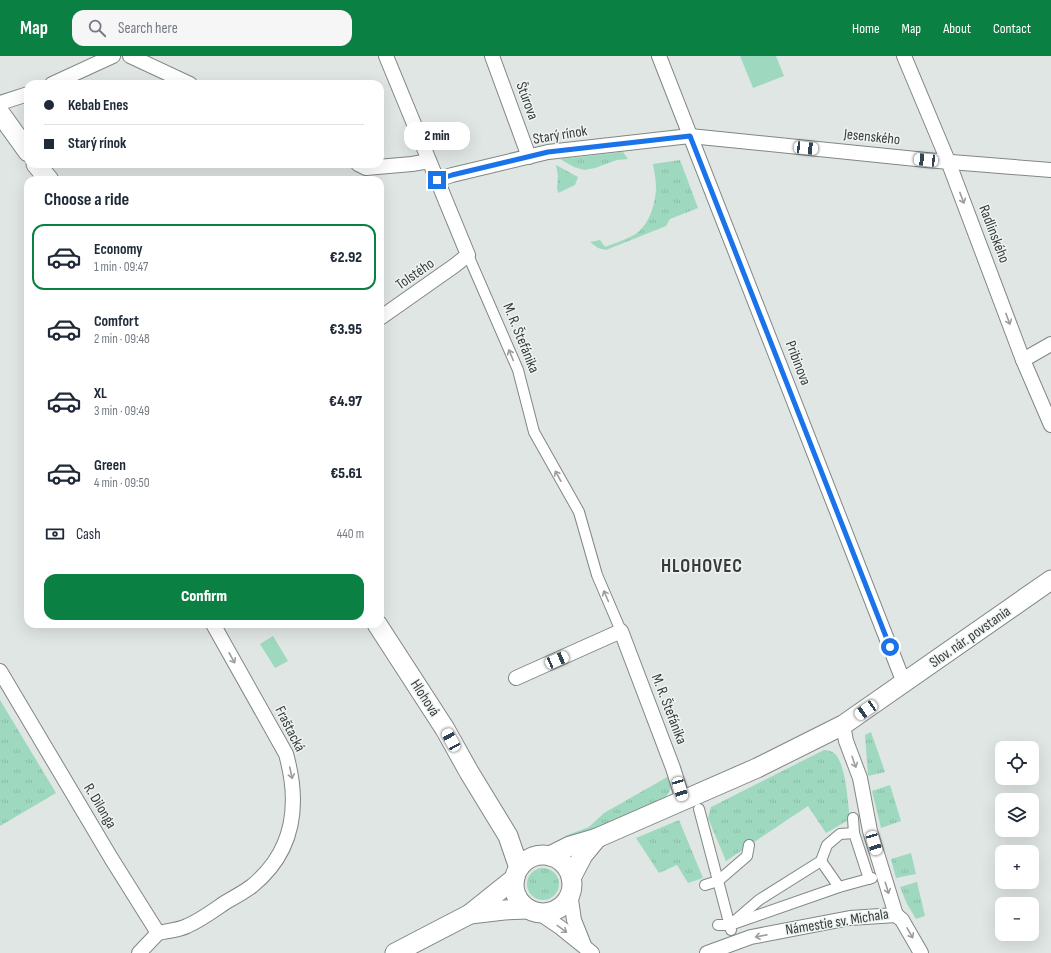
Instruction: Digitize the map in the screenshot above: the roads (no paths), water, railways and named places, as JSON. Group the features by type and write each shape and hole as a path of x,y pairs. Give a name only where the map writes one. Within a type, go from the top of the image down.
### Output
{"main road":[{"path":"0,113 24,146"},
{"name":"Slov. nár. povstania","path":"843,725 1051,580"},
{"name":"Hlohová","path":"380,628 445,729 508,836 517,873"},
{"path":"395,953 470,914 517,873 524,862 691,805 757,768 843,725"},
{"name":"Hlohová","path":"508,836 543,856"},
{"path":"470,914 504,910 555,910 567,900 570,885 583,855 597,838"},
{"path":"543,856 560,861 564,864 570,885"},
{"path":"517,873 514,886 517,897 522,904 533,911"}],"street":[{"path":"61,80 113,56"},
{"path":"130,56 181,80"},
{"name":"M. R. Štefánika","path":"386,56 468,255 518,370 534,432 579,512 597,576 621,632 673,768 691,805"},
{"name":"Štúrova","path":"492,56 529,157"},
{"name":"Pribinova","path":"659,56 904,683"},
{"name":"Radlinského","path":"904,56 948,161 1023,360 1051,425"},
{"path":"0,103 24,95"},
{"name":"Starý rínok","path":"437,180 548,152 690,136"},
{"name":"Jesenského","path":"690,136 1051,170"},
{"path":"384,166 429,161"},
{"name":"Tolstého","path":"384,315 448,271 468,255"},
{"path":"1023,360 1051,344"},
{"name":"Fraštacká","path":"158,933 187,927 251,887 279,855 289,833 292,816 293,787 286,754 215,628"},
{"path":"516,678 621,632"},
{"name":"R. Dilonga","path":"0,671 111,858 158,933"},
{"name":"Námestie sv. Michala","path":"707,953 752,937 850,918 896,915 870,831 860,778 846,741 843,725"},
{"path":"691,805 718,881 731,928 759,900 821,861 827,844 839,830 854,833"},
{"name":"Námestie sv. Michala","path":"718,925 731,928 772,911 839,887 870,878 854,833 853,818"},
{"path":"705,885 718,881 747,856 749,845"},
{"path":"821,861 839,887"},
{"path":"570,885 574,920 588,949"},
{"name":"Námestie sv. Michala","path":"759,900 772,911"},
{"path":"533,911 588,949"},
{"path":"896,915 902,920 921,953"},
{"path":"139,953 158,933"}],"district":[{"name":"HLOHOVEC","path":"702,566"}]}
